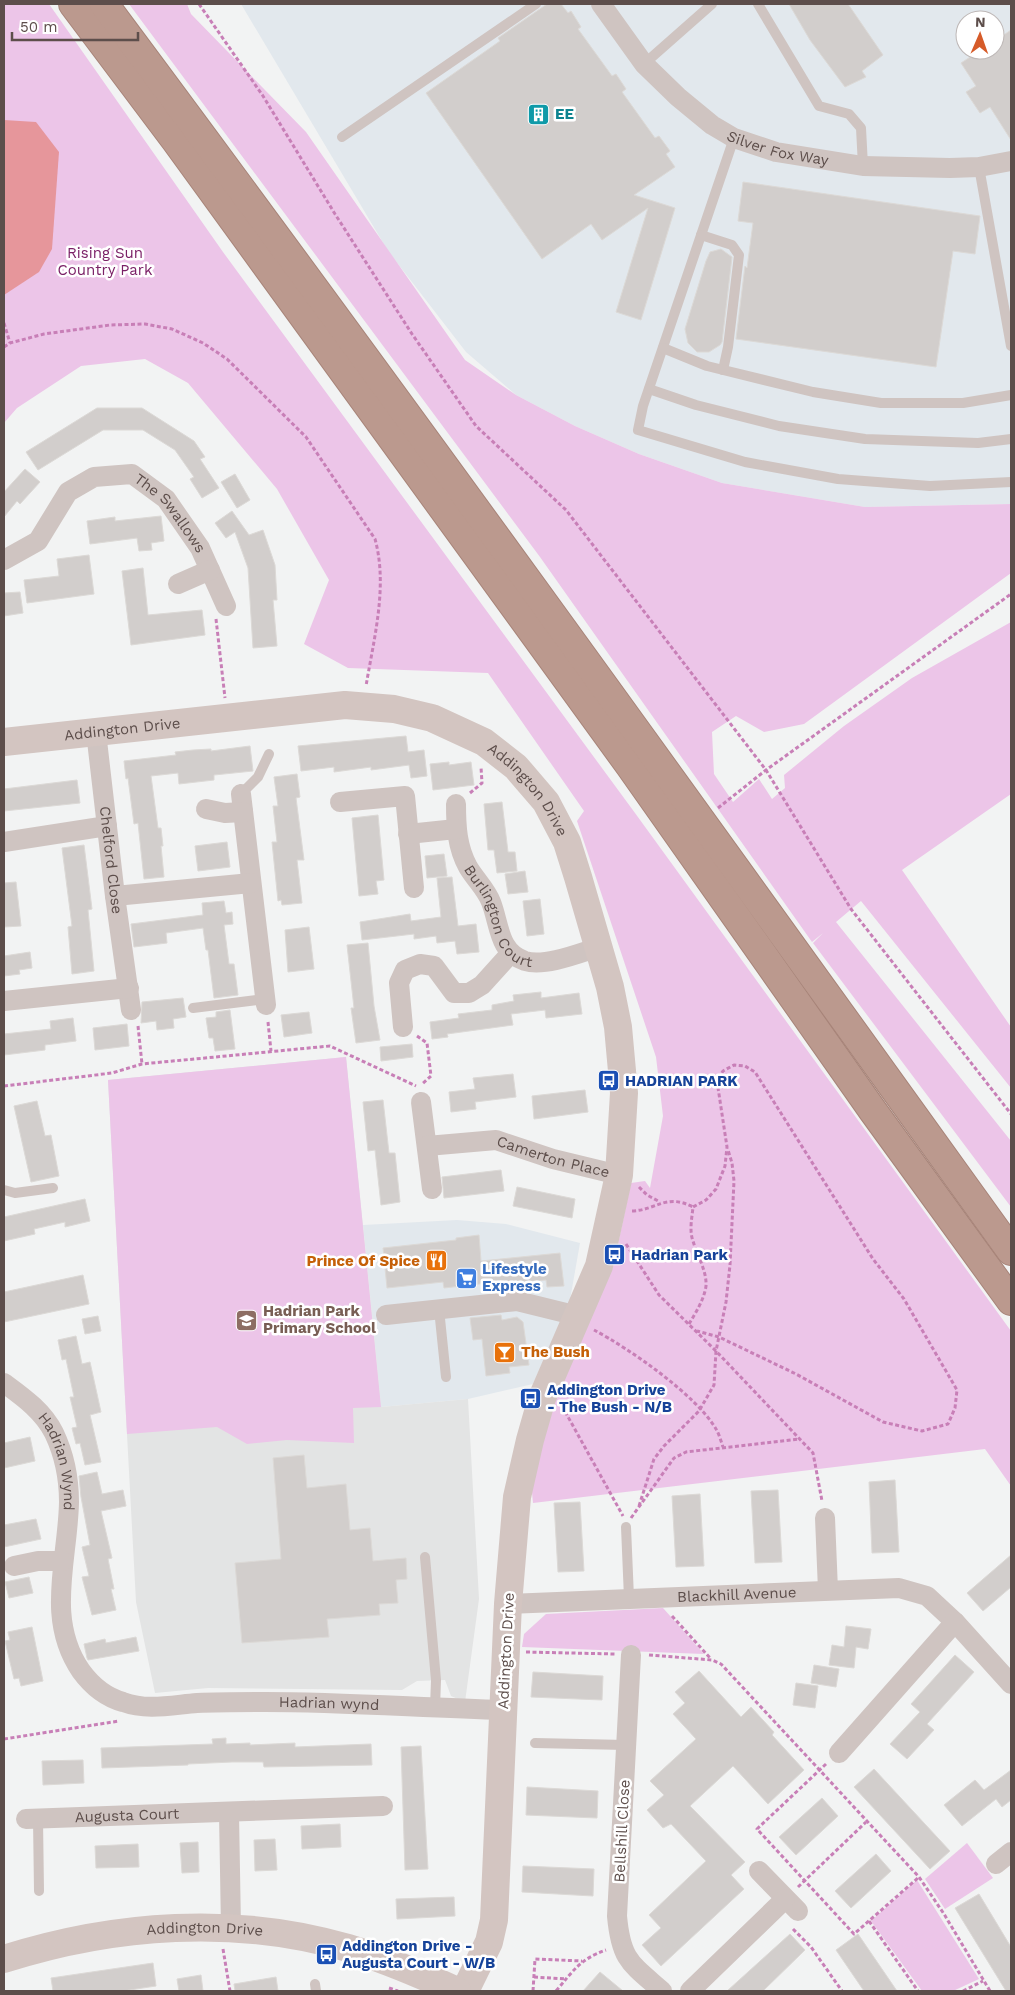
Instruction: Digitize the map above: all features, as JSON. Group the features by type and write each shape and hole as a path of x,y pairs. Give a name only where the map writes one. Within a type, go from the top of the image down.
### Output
{"highway":[{"path":"73,4 176,141 630,766 873,1111 1011,1301"},
{"path":"104,4 242,189 600,681 1011,1251"}],"street":[{"name":"Silver Fox Way","path":"601,4 644,64 712,125 734,138 776,152 863,166 950,168 979,167 1011,161"},
{"name":"The Swallows","path":"4,560 38,541 68,492 94,476 132,474 166,499 200,548 226,606"},
{"name":"The Swallows","path":"178,584 210,570"},
{"name":"Addington Drive","path":"4,742 346,705 394,709 432,718 484,742 516,767 546,802 566,842 599,947 615,1011 623,1072 624,1116 619,1175 599,1266 548,1381 530,1440 518,1497 508,1604 494,1920 489,1942 465,1991"},
{"name":"Chelford Close","path":"96,732 106,826 131,1010"},
{"path":"340,802 405,796 414,888"},
{"path":"206,809 225,814 242,803 266,1002"},
{"name":"Burlington Court","path":"456,804 456,829 460,850 468,867 491,901 502,940 510,954 527,962 548,961 599,947"},
{"path":"4,842 106,826"},
{"path":"408,834 456,829"},
{"path":"115,896 251,883"},
{"path":"404,1027 399,983 405,970 420,964 434,966 454,993 469,993 482,985 510,954"},
{"path":"4,1001 129,988"},
{"path":"421,1102 432,1189"},
{"name":"Camerton Place","path":"427,1146 496,1140 553,1159 619,1175"},
{"path":"386,1315 517,1301 577,1318"},
{"name":"Hadrian Wynd","path":"4,1383 26,1400 48,1422 62,1451 68,1483 69,1501 60,1583 61,1618 66,1641 77,1665 97,1689 110,1697 146,1706"},
{"path":"825,1518 828,1590"},
{"path":"14,1566 38,1561 63,1561"},
{"name":"Blackhill Avenue","path":"508,1604 899,1588 927,1596 956,1622 1011,1684"},
{"path":"839,1753 956,1622"},
{"name":"Bellshill Close","path":"631,1655 617,1916 621,1945 630,1962 662,1991"},
{"name":"Hadrian wynd","path":"146,1706 268,1702 503,1710"},
{"name":"Augusta Court","path":"32,1819 383,1806"},
{"path":"225,1944 229,1813"},
{"path":"690,1991 786,1907 759,1871"},
{"name":"Addington Drive","path":"4,1958 74,1940 136,1931 206,1927 225,1944 274,1933 349,1948 426,1977 457,1991"}],"lane":[{"path":"342,137 536,4"},
{"path":"644,64 712,4"},
{"path":"758,4 819,106 850,114 861,128 863,166"},
{"path":"734,138 649,389 638,430 745,462 838,480 930,486 1011,482"},
{"path":"979,167 1011,346"},
{"path":"701,235 732,245 739,255 728,347 722,370"},
{"path":"663,348 722,370 813,392 881,403 962,403 1011,395"},
{"path":"649,389 696,405 779,426 865,439 978,443 1011,439"},
{"path":"242,803 269,754"},
{"path":"193,1008 266,1002"},
{"path":"4,1190 15,1193 53,1188"},
{"path":"439,1309 446,1377"},
{"path":"626,1527 629,1598"},
{"path":"425,1557 436,1680 435,1708"},
{"path":"535,1743 626,1745"},
{"path":"32,1819 39,1892"}],"path":[{"path":"199,4 263,96 330,207 412,334 476,426 566,510 766,770 851,909 1011,1114"},
{"path":"4,324 10,343"},
{"path":"4,347 10,343 44,334 110,325 146,324 172,329 203,343 227,360 306,437 375,539 380,554 380,597 362,706"},
{"path":"716,810 766,770 1011,594"},
{"path":"226,606 216,619 228,718"},
{"path":"456,804 482,782 484,742"},
{"path":"266,1002 271,1051"},
{"path":"131,1010 137,1019 142,1064"},
{"path":"4,1086 112,1073 142,1064 330,1046 418,1087 431,1076 428,1043 404,1027"},
{"path":"639,1506 654,1459 664,1446 701,1409 714,1385 716,1351 719,1337 726,1302 730,1265 734,1181 717,1081 723,1070 734,1065 746,1066 756,1072 873,1259 908,1306 957,1390 955,1408 948,1424 922,1431 883,1422 796,1374 719,1337 697,1332"},
{"path":"693,1207 706,1200 716,1189 724,1166 727,1147"},
{"path":"630,1216 632,1211 650,1209 660,1202 673,1201 686,1203 693,1207"},
{"path":"689,1324 702,1300 706,1284 699,1255 692,1240 693,1207"},
{"path":"626,1236 626,1243 658,1295 716,1351 813,1453 825,1518"},
{"path":"577,1318 644,1362 689,1397 716,1429 724,1447"},
{"path":"548,1381 622,1513 626,1527"},
{"path":"626,1527 674,1458 686,1452 800,1439"},
{"path":"655,1597 712,1660"},
{"path":"506,1651 631,1655 712,1660 721,1664 919,1877 944,1914 990,1991"},
{"path":"4,1739 131,1719 146,1706"},
{"path":"839,1753 757,1829 854,1934 919,1877"},
{"path":"842,1991 786,1907 806,1880 866,1822"},
{"path":"869,1921 918,1991"},
{"path":"225,1944 230,1991"},
{"path":"556,1991 582,1961 590,1956 621,1945"},
{"path":"533,1991 535,1959 582,1961"},
{"path":"534,1977 566,1979"},
{"path":"963,1991 983,1981"},
{"path":"381,1984 398,1991"}],"shaded area":[{"path":"241,4 1011,4 1011,504 865,507 722,483 639,454 575,426 516,395 466,352 388,251"},
{"path":"4,120 36,122 59,152 52,249 39,272 4,295"},
{"name":"Hadrian Park Primary School","path":"346,1057 381,1407 468,1399 479,1599 465,1702 451,1696 445,1680 417,1681 402,1690 208,1688 155,1693 136,1602 108,1080"},
{"path":"457,1220 506,1224 580,1243 570,1300 533,1384 468,1399 381,1407 363,1225"}],"green space":[{"name":"Rising Sun Country Park","path":"4,4 49,4 223,252 635,813 1011,1331 1011,1486 985,1449 533,1503 530,1472 549,1415 573,1355 613,1267 631,1183 645,1181 650,1188 663,1116 656,1057 577,821 584,811 488,673 348,668 304,644 329,580 277,489 188,383 145,359 81,366 17,408 4,423"},
{"path":"129,4 187,4 191,14 306,132 465,360 516,395 575,426 639,454 722,483 865,507 1011,504 1011,573 804,724 764,732 736,716 712,732 714,774 733,802 759,779 772,799 785,788 784,775 844,726 912,678 1011,622 1011,794 902,870 1011,1027 1011,1088 861,901 836,922 1011,1141 1011,1207 813,943 823,933 812,942 540,557"},
{"path":"346,1057 381,1407 353,1408 354,1443 287,1440 247,1444 217,1427 127,1434 108,1080"},
{"path":"663,1608 704,1654 522,1647 524,1634 546,1614"},
{"path":"967,1843 993,1878 945,1909 925,1879"},
{"path":"917,1880 979,1979 953,1991 922,1991 871,1921"}],"building":[{"name":"EE","path":"547,4 561,4 568,13 571,11 581,27 578,29 612,76 616,74 626,89 622,92 655,138 659,136 670,151 666,154 675,167 634,195 675,208 641,320 616,312 648,208 602,240 591,224 542,259 426,93 500,41 498,38"},
{"path":"789,4 848,4 883,55 862,71 866,77 845,87 810,40"},
{"path":"1011,30 1011,140 990,107 980,113 966,92 976,86 961,63 966,60 1005,60 1005,34"},
{"path":"743,182 980,216 975,254 953,251 936,367 736,339 745,266 747,268 753,223 738,221"},
{"path":"721,249 732,257 722,342 709,352 697,352 688,343 685,329 710,252"},
{"path":"97,408 142,408 194,441 205,457 200,459 219,488 202,498 190,479 194,477 175,450 143,430 103,430 38,470 26,452"},
{"path":"25,469 40,482 20,504 17,501 4,517 4,492"},
{"path":"235,474 250,500 237,508 221,482"},
{"path":"232,511 249,535 263,530 275,565 277,600 273,600 277,646 253,648 248,568 235,532 226,538 215,523"},
{"path":"161,516 164,541 151,543 152,550 139,551 137,538 90,544 87,521 115,517 115,521"},
{"path":"89,555 94,594 27,603 24,580 59,576 57,559"},
{"path":"143,568 148,615 202,610 205,635 131,645 122,571"},
{"path":"20,592 23,613 4,616 4,593"},
{"path":"406,736 408,752 424,750 427,776 411,778 409,765 371,770 371,767 334,772 334,767 301,771 298,746"},
{"path":"250,746 253,771 214,775 214,780 179,784 178,773 151,776 158,828 161,828 164,877 144,879 138,823 134,824 124,761 176,755 175,752 211,749 211,751"},
{"path":"449,762 449,765 471,762 474,785 433,790 430,764"},
{"path":"297,774 300,797 296,798 304,860 297,860 302,903 282,905 281,900 278,901 272,842 277,842 273,806 278,806 274,777"},
{"path":"77,780 80,803 4,811 4,789"},
{"path":"502,802 508,852 515,852 517,871 497,873 494,850 488,850 484,804"},
{"path":"378,815 384,880 376,881 378,894 359,896 352,818"},
{"path":"227,842 230,867 198,871 195,846"},
{"path":"84,845 92,909 88,910 94,971 72,974 68,927 72,926 62,848"},
{"path":"444,854 447,876 427,878 425,856"},
{"path":"525,871 528,892 508,894 505,874"},
{"path":"452,877 458,926 476,924 479,952 457,954 455,941 437,943 436,936 414,939 414,934 362,940 360,922 410,914 411,921 441,917 437,878"},
{"path":"16,882 21,926 4,927 4,883"},
{"path":"540,899 544,934 527,936 523,901"},
{"path":"224,901 226,913 232,912 233,924 224,925 229,964 234,964 238,995 214,998 208,950 206,950 203,928 166,933 167,943 134,947 131,924 203,915 202,903"},
{"path":"309,927 314,969 288,972 285,930"},
{"path":"368,943 374,1006 380,1040 356,1043 351,1008 354,1008 347,945"},
{"path":"30,952 32,968 19,970 20,974 4,976 4,956"},
{"path":"541,992 541,998 579,993 582,1014 546,1018 545,1010 511,1014 513,1025 447,1034 448,1037 432,1039 430,1022 459,1018 458,1014 492,1010 492,1005 514,1001 513,995"},
{"path":"183,998 186,1017 173,1019 174,1028 157,1030 156,1021 141,1023 142,1002"},
{"path":"230,1010 235,1049 215,1051 213,1038 209,1038 206,1018 216,1017 216,1012"},
{"path":"309,1012 312,1033 284,1037 281,1015"},
{"path":"73,1018 76,1041 45,1045 45,1050 4,1055 4,1034 51,1029 50,1021"},
{"path":"127,1024 129,1046 95,1050 93,1028"},
{"path":"412,1044 413,1057 381,1061 380,1047"},
{"path":"513,1074 516,1097 475,1102 476,1109 451,1112 449,1092 475,1089 473,1078"},
{"path":"585,1090 588,1112 534,1119 532,1096"},
{"path":"383,1100 389,1153 395,1153 400,1202 381,1205 375,1150 368,1151 363,1102"},
{"path":"37,1101 45,1136 51,1135 59,1176 31,1182 14,1106"},
{"path":"501,1170 504,1191 444,1198 442,1177"},
{"path":"517,1187 575,1199 572,1218 513,1206"},
{"path":"85,1199 90,1221 65,1227 65,1222 34,1229 35,1234 4,1241 4,1217"},
{"path":"479,1235 481,1261 560,1253 564,1286 547,1287 546,1280 506,1284 506,1281 444,1288 443,1282 387,1288 383,1248 456,1240 456,1238"},
{"path":"83,1275 89,1304 4,1322 4,1292"},
{"name":"The Bush","path":"501,1315 502,1320 517,1317 523,1322 529,1365 509,1367 510,1373 486,1376 482,1339 473,1340 470,1318"},
{"path":"98,1316 101,1331 85,1334 82,1319"},
{"path":"76,1336 82,1364 90,1362 101,1412 90,1415 101,1462 85,1465 80,1443 76,1444 72,1428 77,1427 70,1397 74,1397 66,1359 62,1360 58,1340"},
{"path":"30,1437 35,1461 4,1468 4,1443"},
{"path":"304,1455 307,1488 346,1484 350,1530 370,1528 373,1561 406,1558 407,1579 396,1580 398,1603 379,1604 380,1615 327,1619 329,1637 242,1643 235,1563 281,1559 273,1458"},
{"path":"97,1472 102,1494 123,1490 126,1506 101,1511 112,1558 108,1559 114,1589 111,1589 116,1610 92,1615 82,1577 89,1576 82,1547 90,1545 79,1476"},
{"path":"895,1480 899,1552 872,1553 869,1482"},
{"path":"778,1490 782,1562 755,1563 751,1491"},
{"path":"700,1494 704,1566 676,1567 672,1496"},
{"path":"580,1502 584,1571 558,1572 554,1503"},
{"path":"36,1519 41,1539 4,1547 4,1525"},
{"path":"1011,1555 1011,1587 983,1611 967,1593"},
{"path":"29,1577 33,1593 9,1598 5,1582"},
{"path":"846,1626 871,1629 868,1649 856,1647 854,1668 829,1665 832,1645 844,1647"},
{"path":"32,1627 43,1681 21,1686 19,1678 14,1679 5,1641 10,1640 8,1632"},
{"path":"136,1637 139,1651 88,1660 87,1658 84,1644 105,1639 106,1643"},
{"path":"955,1655 974,1672 927,1724 934,1730 907,1759 890,1744 920,1712 911,1704"},
{"path":"814,1665 839,1669 836,1687 811,1683"},
{"path":"699,1671 741,1717 751,1707 774,1732 772,1735 804,1770 768,1804 733,1766 690,1806 745,1862 731,1875 744,1889 661,1966 642,1945 661,1928 649,1915 706,1861 671,1824 663,1828 647,1810 664,1795 650,1781 696,1739 673,1714 685,1703 675,1692"},
{"path":"533,1672 603,1676 602,1700 531,1697"},
{"path":"796,1683 818,1686 815,1708 793,1705"},
{"path":"226,1738 226,1744 295,1743 295,1747 371,1744 372,1765 264,1767 263,1762 232,1762 102,1768 101,1748 213,1744 212,1739"},
{"path":"421,1746 428,1869 405,1870 401,1747"},
{"path":"83,1760 84,1783 43,1785 42,1761"},
{"path":"874,1769 950,1851 930,1869 854,1787"},
{"path":"1011,1770 1011,1800 1002,1807 996,1799 962,1826 944,1805 975,1780 984,1790"},
{"path":"527,1787 598,1791 597,1818 526,1815"},
{"path":"822,1798 838,1816 796,1855 779,1837"},
{"path":"340,1824 341,1847 302,1849 301,1826"},
{"path":"275,1839 277,1870 255,1871 254,1840"},
{"path":"198,1842 199,1872 182,1873 180,1843"},
{"path":"138,1844 139,1867 96,1868 95,1846"},
{"path":"876,1854 891,1871 851,1908 835,1891"},
{"path":"523,1866 594,1869 593,1896 522,1892"},
{"path":"979,1894 1011,1947 1011,1991 1006,1991 955,1908"},
{"path":"454,1897 455,1916 397,1919 396,1899"},
{"path":"790,1934 805,1950 763,1991 727,1991"},
{"path":"858,1934 897,1991 864,1991 836,1950"},
{"path":"153,1963 156,1986 123,1991 53,1991 51,1978"},
{"path":"600,1972 623,1991 583,1991"},
{"path":"201,1975 203,1991 179,1991 177,1979"},
{"path":"276,1977 278,1991 235,1991 234,1984"}],"place":[{"name":"EE","path":"539,114"},
{"name":"HADRIAN PARK","path":"609,1081"},
{"name":"Hadrian Park","path":"615,1255"},
{"name":"Prince Of Spice","path":"436,1261"},
{"name":"Lifestyle Express","path":"466,1278"},
{"name":"Hadrian Park Primary School","path":"247,1320"},
{"name":"The Bush","path":"505,1352"},
{"name":"Addington Drive - The Bush - N/B","path":"531,1399"},
{"name":"Addington Drive - Augusta Court - W/B","path":"326,1955"}]}
